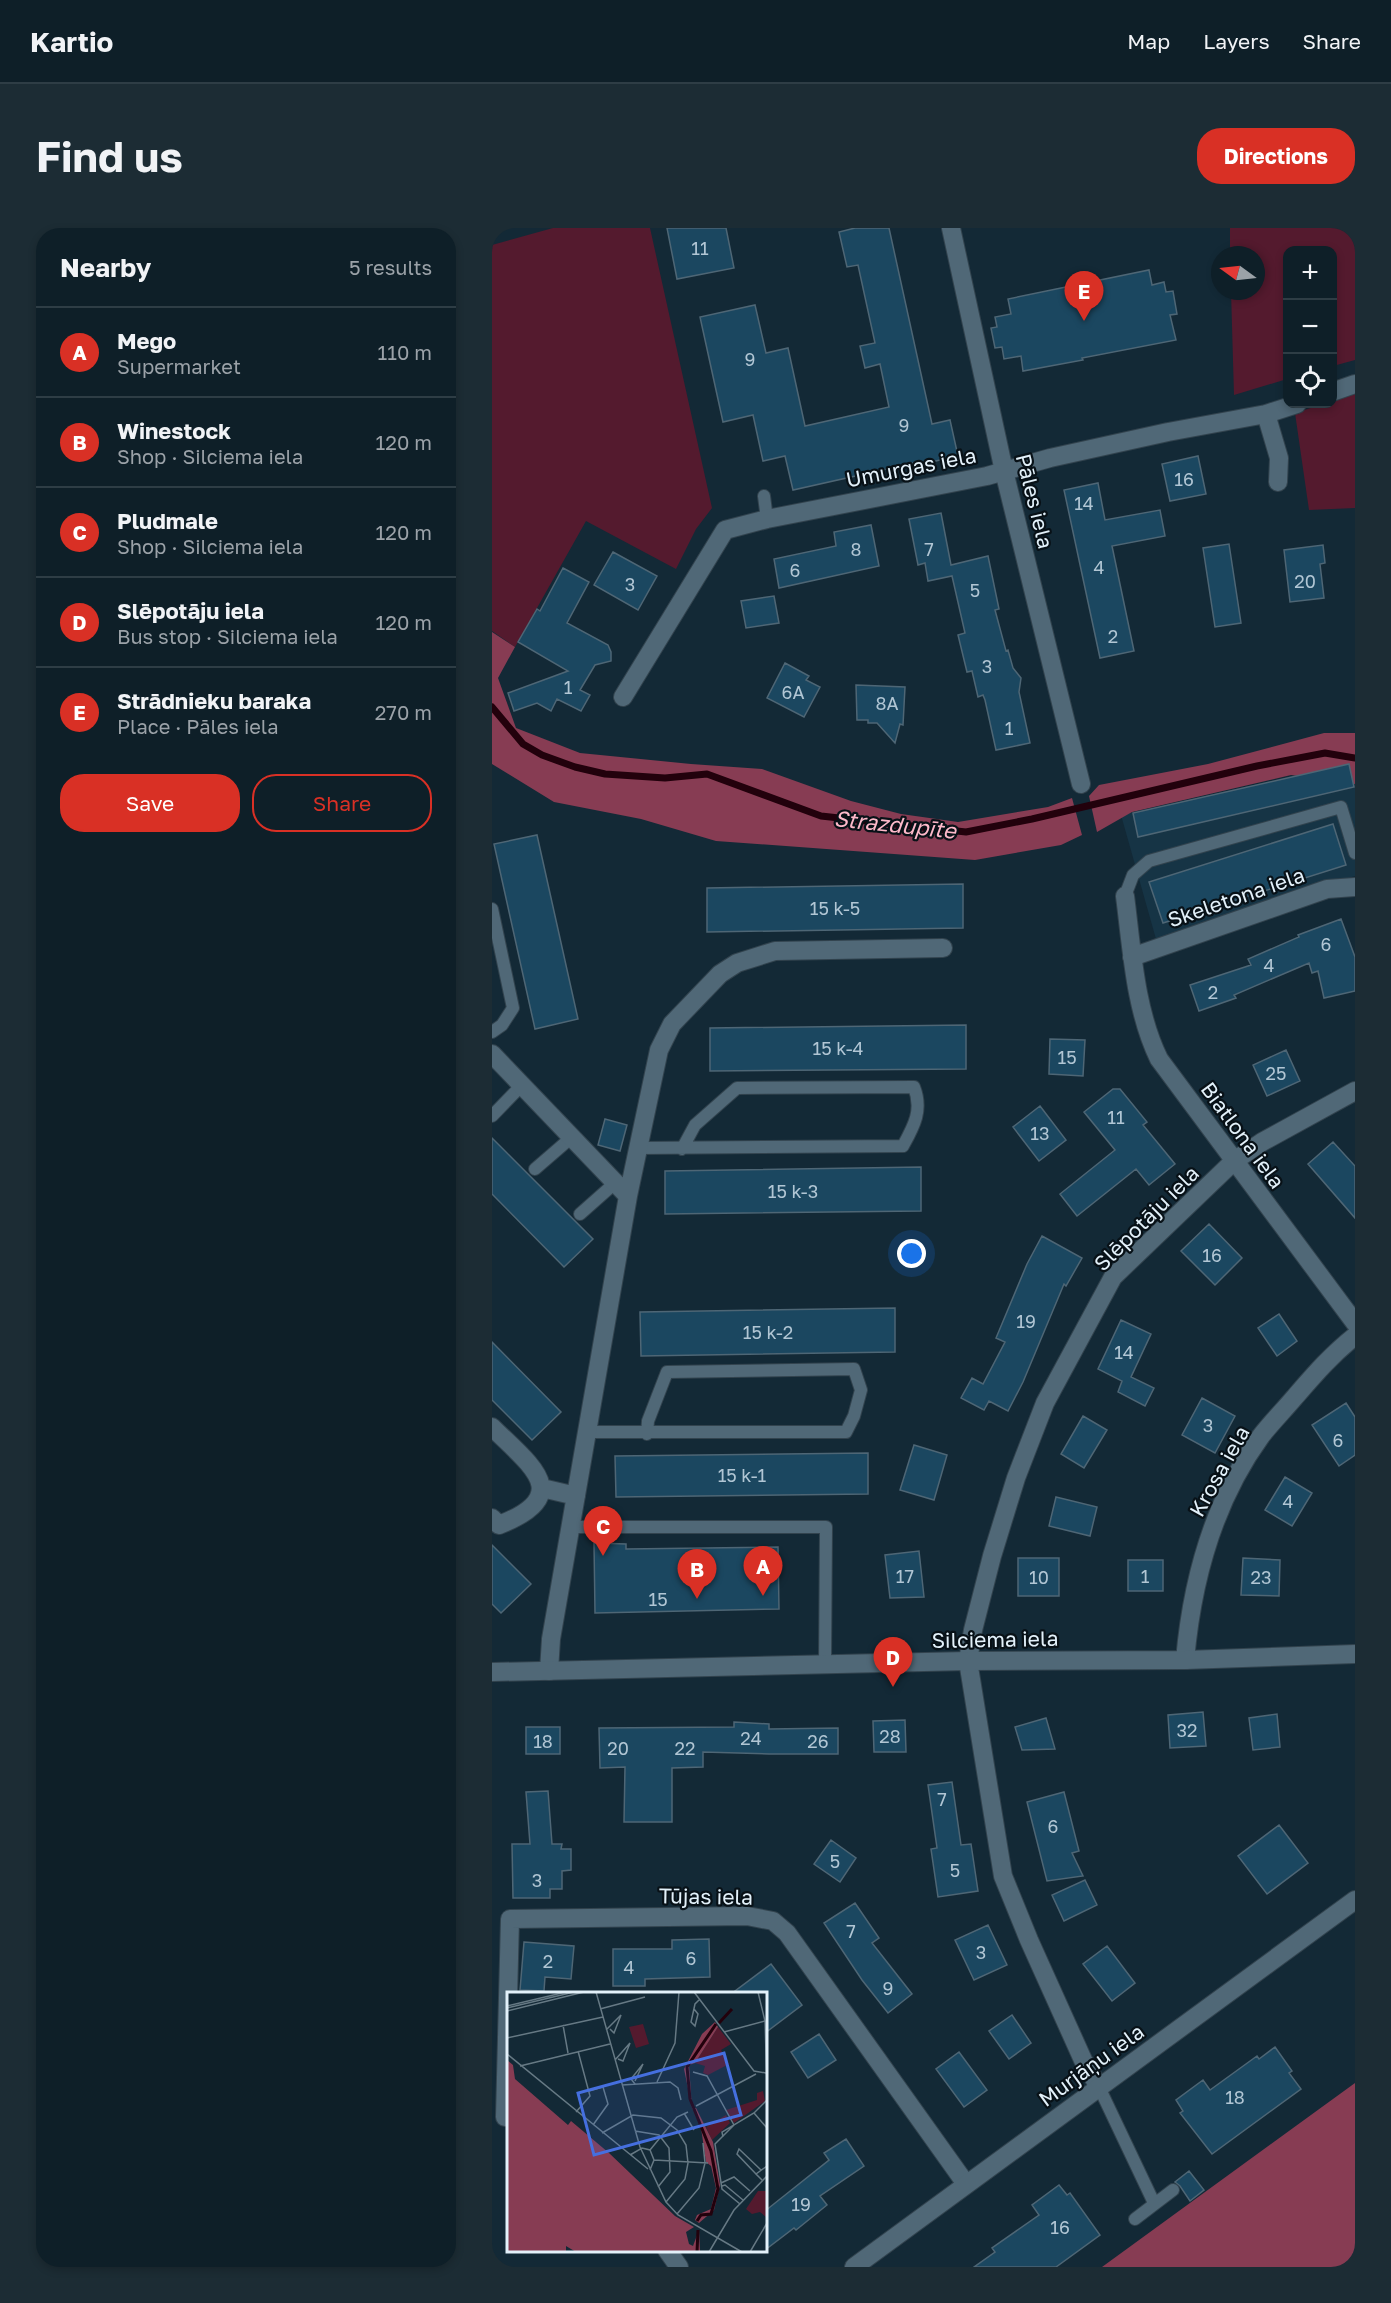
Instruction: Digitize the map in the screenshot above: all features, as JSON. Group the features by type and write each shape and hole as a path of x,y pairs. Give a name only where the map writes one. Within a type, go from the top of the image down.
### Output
{"street":[{"name":"Pāles iela","path":"951,228 1004,471 1081,784"},
{"path":"1337,390 1355,384"},
{"name":"Umurgas iela","path":"623,697 725,530 766,519 1004,471 1050,458 1266,414 1285,408"},
{"path":"1266,414 1279,458 1278,482"},
{"name":"Skeletona iela","path":"1132,957 1327,890 1355,887"},
{"name":"Biatlona iela","path":"1125,896 1132,957 1147,1035 1159,1059 1355,1323"},
{"path":"549,1671 551,1640 587,1432 621,1189 637,1148 659,1050 672,1024 720,974 737,963 775,951 943,948"},
{"path":"492,1054 621,1189"},
{"name":"Slēpotāju iela","path":"1099,2087 1083,2060 1003,1876 968,1661 973,1630 992,1556 1016,1478 1045,1403 1113,1277 1234,1161 1262,1142 1355,1091"},
{"name":"Krosa iela","path":"1185,1660 1189,1615 1200,1563 1215,1519 1237,1476 1261,1437 1331,1355 1355,1336"},
{"path":"492,1427 531,1466 541,1479 542,1488 534,1505 523,1515 499,1525 492,1518"},
{"path":"542,1488 576,1496"},
{"name":"Silciema iela","path":"492,1672 968,1661 1185,1660 1355,1654"},
{"name":"Murjāņu iela","path":"854,2267 1355,1900"},
{"name":"Tūjas iela","path":"507,1992 510,1919 747,1916 773,1921 787,1933 966,2184"},
{"name":"Tūjas iela","path":"502,2118 507,1994"},
{"path":"668,2252 679,2267"}],"lane":[{"path":"764,496 766,519"},
{"path":"1125,896 1132,875 1149,861 1341,807 1355,853"},
{"path":"492,909 513,1008 502,1024 492,1032"},
{"path":"492,1116 522,1085"},
{"path":"637,1148 682,1149 903,1146 916,1122 919,1100 914,1087 737,1088 695,1125 682,1149"},
{"path":"535,1169 572,1137"},
{"path":"580,1214 621,1189"},
{"path":"587,1432 647,1434 846,1432 854,1416 861,1390 854,1369 667,1372 648,1420 647,1434"},
{"path":"570,1527 826,1527 825,1665"},
{"path":"1099,2087 1154,2203"},
{"path":"1135,2218 1173,2190"}],"shaded area":[{"path":"553,228 650,228 712,508 696,529 676,569 586,521 515,647 492,631 492,245"},
{"path":"1230,228 1355,228 1355,360 1337,365 1337,246 1283,246 1283,380 1234,395 1231,300 1265,300 1265,246 1230,246"},
{"path":"1355,393 1355,508 1309,510 1295,413 1311,408 1337,408 1337,400"},
{"path":"492,632 515,647 498,678 516,728 580,753 762,769 851,801 901,814 958,822 1048,807 1072,798 1082,835 1061,845 975,860 716,841 641,819 554,802 492,764"},
{"path":"1324,733 1355,733 1355,784 1291,775 1132,812 1097,832 1089,796 1099,785 1208,764"},
{"path":"1350,763 1355,785 1355,876 1156,939 1121,815"},
{"path":"1355,2083 1355,2267 1102,2267"}],"building":[{"path":"667,228 726,228 734,268 677,279"},
{"path":"855,228 889,228 932,424 950,420 958,456 918,465 918,462 793,490 785,456 763,461 753,415 723,422 700,317 755,305 766,353 788,348 805,426 889,407 880,364 865,368 860,346 875,343 858,265 847,267 839,232"},
{"path":"1149,270 1152,285 1164,282 1166,292 1173,291 1177,314 1170,315 1176,340 1023,371 1021,356 1004,359 1002,347 995,348 991,328 997,327 995,317 1011,314 1008,299"},
{"path":"1198,456 1206,494 1170,501 1162,464"},
{"path":"1098,483 1105,520 1160,510 1165,536 1112,546 1134,651 1100,658 1064,490"},
{"path":"941,513 951,565 988,556 999,609 995,610 1006,651 1008,650 1013,668 1021,678 1019,692 1030,743 996,750 985,700 983,695 978,697 972,671 967,672 958,635 965,633 952,576 928,581 925,563 918,565 909,519"},
{"path":"871,525 879,566 779,588 774,559 836,546 834,532"},
{"path":"1229,544 1241,623 1215,627 1203,548"},
{"path":"1323,545 1325,563 1320,564 1324,598 1290,602 1284,550"},
{"path":"613,552 657,576 638,610 594,585"},
{"path":"563,568 589,582 567,623 608,645 611,661 595,665 580,690 590,695 581,711 557,699 551,711 537,703 514,711 508,693 568,671 518,642 537,609 540,611"},
{"path":"774,596 779,623 746,628 741,601"},
{"path":"785,663 809,676 806,680 820,687 804,717 767,698"},
{"path":"856,685 905,687 903,725 900,724 895,743 877,723 857,720"},
{"path":"1349,764 1354,787 1138,837 1133,813"},
{"path":"1333,824 1346,865 1163,923 1149,882"},
{"path":"537,835 578,1019 535,1029 494,844"},
{"path":"963,884 963,928 707,932 707,888"},
{"path":"1341,919 1355,957 1355,991 1324,998 1318,971 1312,973 1309,963 1234,995 1236,998 1199,1011 1190,985 1251,965 1248,959 1299,937 1298,935"},
{"path":"966,1025 966,1069 710,1071 710,1028"},
{"path":"1050,1039 1085,1040 1083,1076 1049,1074"},
{"path":"1286,1050 1300,1081 1267,1096 1253,1065"},
{"path":"1113,1089 1120,1089 1147,1122 1143,1125 1175,1164 1149,1185 1136,1169 1077,1216 1060,1194 1115,1150 1084,1112"},
{"path":"1040,1106 1066,1140 1039,1161 1013,1127"},
{"path":"605,1119 627,1125 620,1151 598,1145"},
{"path":"492,1138 593,1239 564,1267 492,1194"},
{"path":"1333,1142 1355,1166 1355,1218 1308,1164"},
{"path":"921,1167 921,1211 665,1214 665,1171"},
{"path":"1209,1224 1242,1258 1215,1285 1181,1251"},
{"path":"1042,1236 1082,1258 1066,1286 1064,1284 1023,1382 1008,1411 989,1401 984,1410 961,1398 972,1378 983,1384 1005,1342 996,1338 1027,1264"},
{"path":"895,1308 895,1352 641,1356 640,1312"},
{"path":"1279,1314 1297,1341 1277,1356 1258,1328"},
{"path":"1121,1320 1151,1334 1131,1377 1154,1388 1145,1406 1118,1392 1122,1381 1098,1369"},
{"path":"492,1342 561,1412 532,1440 492,1400"},
{"path":"1202,1398 1235,1416 1215,1453 1182,1435"},
{"path":"1346,1403 1355,1417 1355,1455 1339,1466 1312,1425"},
{"path":"1083,1416 1107,1430 1084,1468 1061,1454"},
{"path":"914,1445 947,1455 934,1500 900,1490"},
{"path":"868,1453 868,1494 616,1497 615,1456"},
{"path":"1285,1477 1312,1493 1292,1526 1265,1510"},
{"path":"1056,1497 1097,1507 1090,1536 1049,1526"},
{"path":"594,1543 626,1544 626,1549 778,1547 779,1609 595,1613"},
{"path":"492,1545 531,1584 501,1613 492,1604"},
{"path":"919,1551 924,1597 890,1598 885,1555"},
{"path":"1018,1558 1059,1558 1059,1596 1018,1596"},
{"path":"1243,1558 1280,1560 1279,1596 1241,1595"},
{"path":"1128,1560 1163,1560 1163,1591 1128,1591"},
{"path":"1203,1712 1206,1746 1170,1748 1168,1715"},
{"path":"1277,1714 1280,1747 1253,1750 1249,1718"},
{"path":"1046,1718 1055,1749 1022,1750 1015,1727"},
{"path":"905,1720 906,1752 874,1752 873,1721"},
{"path":"734,1722 769,1724 769,1729 838,1728 838,1754 703,1752 703,1767 672,1768 672,1822 624,1822 625,1767 600,1768 599,1728 734,1727"},
{"path":"526,1727 560,1727 560,1754 526,1754"},
{"path":"952,1782 961,1845 971,1844 978,1891 938,1897 931,1849 937,1848 928,1785"},
{"path":"548,1791 552,1844 562,1844 561,1849 571,1849 571,1870 562,1871 562,1889 550,1889 550,1898 513,1898 512,1844 530,1844 526,1792"},
{"path":"1064,1792 1079,1851 1072,1853 1083,1876 1047,1881 1027,1802"},
{"path":"1279,1825 1308,1863 1267,1894 1238,1856"},
{"path":"831,1840 856,1858 840,1882 814,1864"},
{"path":"1085,1880 1097,1905 1064,1921 1052,1895"},
{"path":"855,1903 879,1938 872,1943 912,1994 888,2013 862,1980 824,1923"},
{"path":"988,1925 1007,1965 974,1980 955,1940"},
{"path":"709,1939 710,1977 645,1979 645,1986 613,1986 613,1949 672,1949 672,1940"},
{"path":"524,1942 574,1946 571,1979 545,1977 544,1991 520,1990"},
{"path":"1107,1946 1135,1983 1112,2001 1083,1964"},
{"path":"771,1964 802,2005 766,2032 766,1992 734,1992"},
{"path":"1012,2015 1031,2043 1009,2059 989,2031"},
{"path":"819,2034 836,2060 808,2078 791,2052"},
{"path":"1275,2047 1292,2071 1289,2073 1301,2089 1212,2154 1180,2113 1183,2111 1176,2100 1203,2080 1210,2090 1257,2056 1259,2059"},
{"path":"959,2052 987,2090 964,2107 936,2069"},
{"path":"846,2139 864,2166 820,2196 827,2205 796,2230 794,2228 766,2249 766,2210 829,2160 824,2153"},
{"path":"1189,2171 1204,2190 1190,2201 1175,2182"},
{"path":"1059,2185 1067,2195 1070,2193 1100,2235 1056,2267 974,2267 995,2252 992,2248 1039,2215 1032,2205"}],"waterway":[{"name":"Strazdupīte","path":"492,707 523,744 542,755 575,767 605,774 665,778 707,774 821,816 966,832 1032,819 1257,766 1325,753 1355,758"}],"place":[{"name":"Strādnieku baraka","path":"1084,321"},
{"name":"Pludmale","path":"603,1556"},
{"name":"Mego","path":"763,1596"},
{"name":"Winestock","path":"697,1599"},
{"name":"Slēpotāju iela","path":"893,1687"}]}
